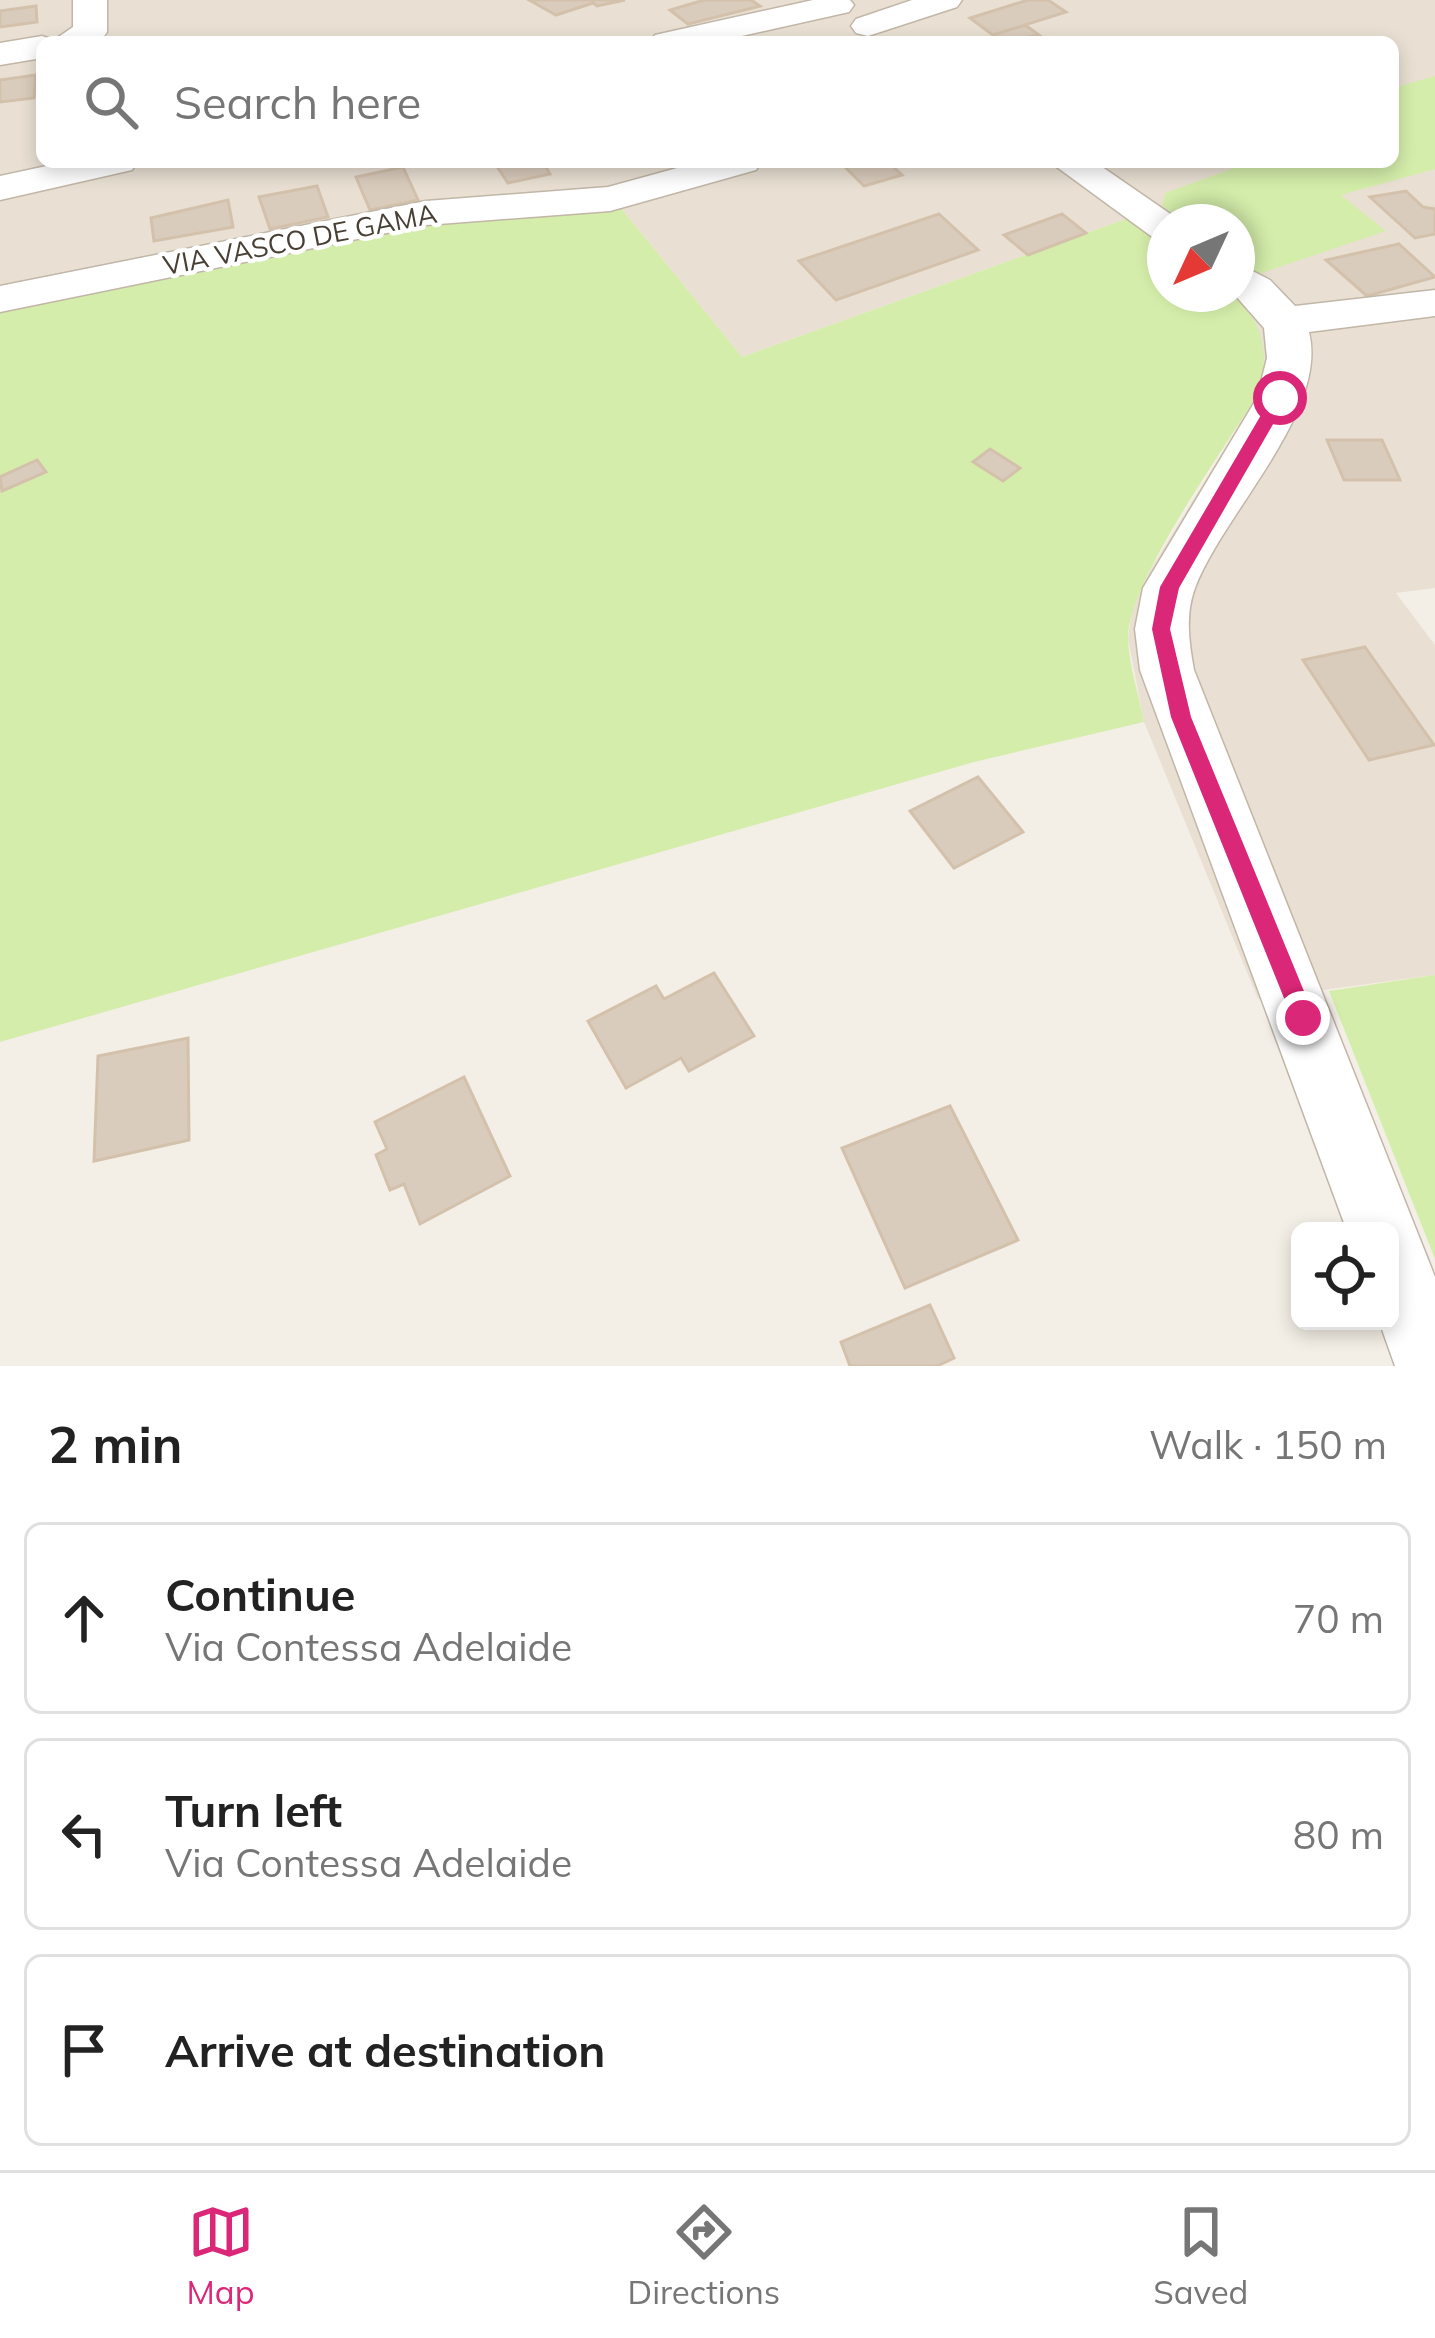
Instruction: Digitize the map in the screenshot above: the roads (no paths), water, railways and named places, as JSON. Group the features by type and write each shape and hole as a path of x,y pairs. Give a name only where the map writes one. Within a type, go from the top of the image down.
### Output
{"street":[{"path":"82,36 90,32 90,0"},
{"path":"693,36 833,3 880,34 945,0"},
{"path":"0,54 36,48"},
{"path":"0,188 91,168"},
{"name":"VIA VASCO DE GAMA","path":"0,299 426,213 610,199 721,168"},
{"path":"1078,168 1147,215"},
{"path":"1255,291 1284,322 1291,343 1290,369 1280,398 1169,587 1161,629 1181,717 1303,1018 1379,1222"},
{"path":"1284,322 1435,303"},
{"path":"1399,1276 1432,1366"}]}
